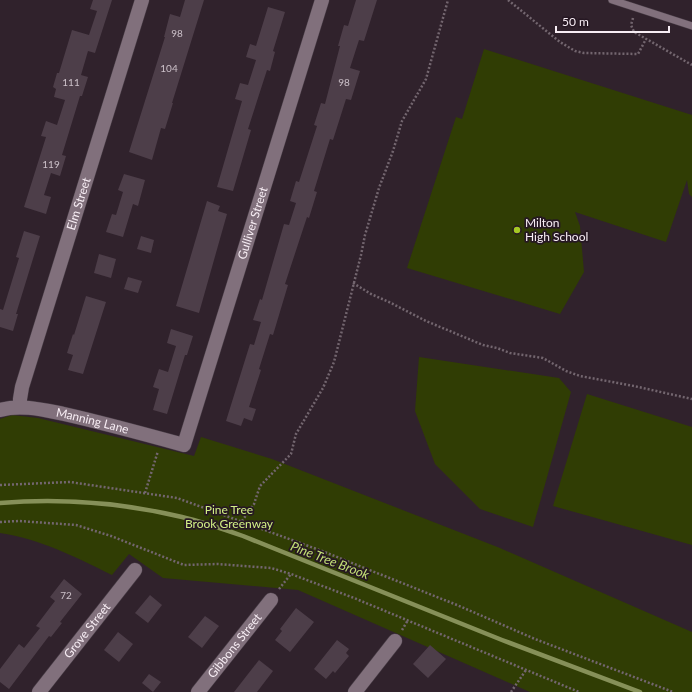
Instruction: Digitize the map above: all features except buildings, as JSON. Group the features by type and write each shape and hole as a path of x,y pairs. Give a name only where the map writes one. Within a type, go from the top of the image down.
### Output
{"street":[{"name":"Elm Street","path":"20,408 22,387 142,0"},
{"name":"Gulliver Street","path":"184,445 322,0"},
{"name":"Manning Lane","path":"0,410 20,408 39,409 85,418 184,445"},
{"name":"Grove Street","path":"39,692 135,570"},
{"name":"Gibbons Street","path":"198,692 271,600"},
{"path":"355,692 395,641"}],"lane":[{"path":"612,0 692,26"}],"path":[{"path":"242,521 254,504 260,486 291,454 296,434 326,382 334,362 365,235 379,188 393,151 402,121 426,79 448,0"},
{"path":"508,0 560,42 575,51 584,53 638,54 646,39"},
{"path":"636,8 630,25 634,32 692,65"},
{"path":"353,283 371,294 426,320 483,344 510,353 543,358 566,371 580,376 692,399"},
{"path":"145,493 162,439"},
{"path":"0,486 70,482 177,498 373,571 457,604 542,642 673,692"},
{"path":"0,522 19,521 76,525 111,536 184,565 217,564 271,568 354,598 579,692"},
{"path":"271,600 290,574"},
{"path":"511,692 526,670"}],"green space":[{"path":"484,49 692,115 692,197 689,194 687,180 666,242 575,212 580,226 584,272 560,314 407,268 456,117 462,119"},
{"path":"419,357 559,378 571,392 533,527 480,509 435,464 415,411"},
{"path":"587,394 692,427 692,545 553,506"},
{"name":"Pine Tree Brook Greenway","path":"12,415 38,418 194,456 201,437 272,459 500,548 692,632 692,692 530,692 298,590 163,578 129,554 112,575 44,544 0,533 0,419"}],"waterway":[{"name":"Pine Tree Brook","path":"0,503 45,501 114,505 160,512 198,521 243,536 502,640 640,692"}],"place":[{"name":"Milton High School","path":"517,230"}]}
